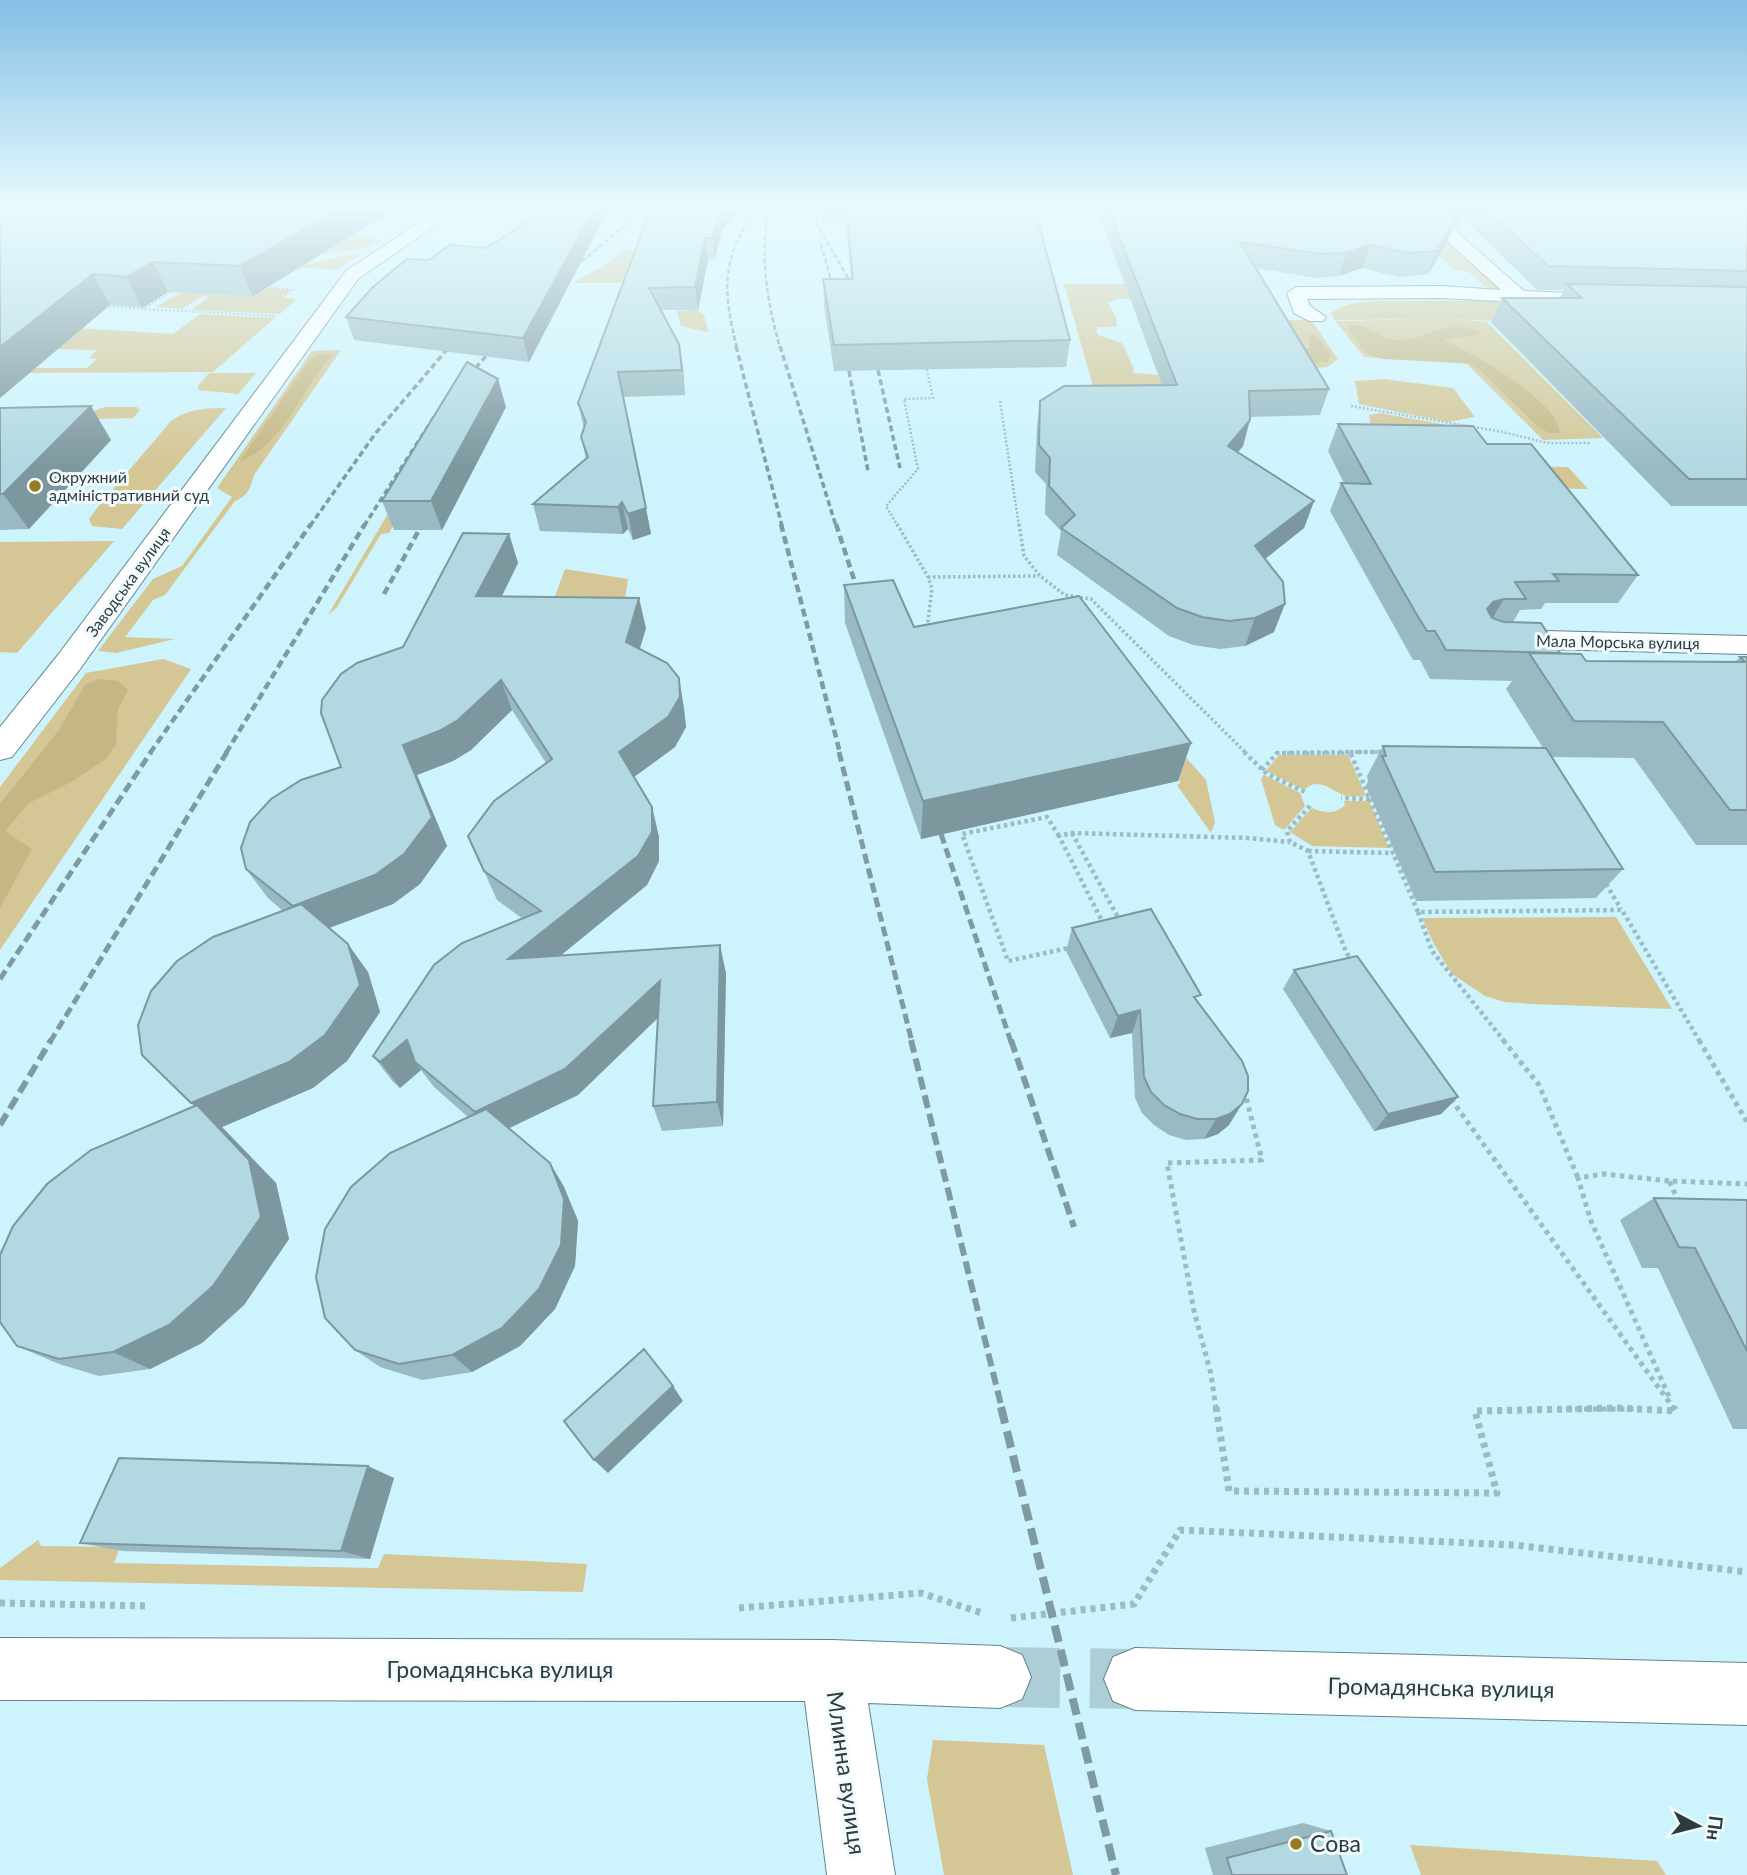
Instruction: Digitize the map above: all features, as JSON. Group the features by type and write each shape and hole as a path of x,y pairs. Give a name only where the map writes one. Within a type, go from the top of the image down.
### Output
{"street":[{"name":"Заводська вулиця","path":"0,748 69,662 338,294"},
{"path":"1296,294 1301,309 1315,317"},
{"path":"1462,294 1589,299"},
{"path":"1516,294 1521,298"},
{"name":"Мала Морська вулиця","path":"1488,639 1747,645"},
{"name":"Громадянська вулиця","path":"0,1669 832,1671 1000,1677"},
{"name":"Млинна вулиця","path":"832,1671 861,1875"},
{"name":"Громадянська вулиця","path":"1135,1679 1747,1694"}],"path":[{"path":"142,309 167,294"},
{"path":"105,306 275,316"},
{"path":"922,354 933,398 904,399 918,469 886,506 928,577 932,589 926,626 931,638"},
{"path":"1000,401 1024,556 1040,576 1065,595 1091,600 1262,770 1305,792"},
{"path":"1350,406 1503,432 1547,443 1590,443"},
{"path":"928,577 1040,576"},
{"path":"1350,752 1432,951 1539,1085 1578,1178 1591,1221 1675,1411"},
{"path":"1262,770 1277,753 1388,752"},
{"path":"1341,798 1370,799"},
{"path":"1290,842 1287,831 1310,806"},
{"path":"1086,944 1008,961 962,834 1047,817 1105,926"},
{"path":"1059,836 1072,833 1247,838 1290,842 1308,851 1393,853"},
{"path":"1072,833 1123,926"},
{"path":"1308,851 1346,952 1354,963"},
{"path":"1601,876 1747,1122"},
{"path":"1418,912 1622,910"},
{"path":"1242,1083 1262,1160 1167,1163 1194,1311 1211,1374 1229,1490 1497,1493 1475,1411 1620,1408 1675,1411"},
{"path":"1450,1098 1675,1411"},
{"path":"1578,1178 1604,1174 1669,1181 1747,1184"},
{"path":"1669,1181 1684,1211"},
{"path":"1001,1619 1134,1604 1181,1530 1514,1545 1694,1568 1747,1572"},
{"path":"728,1609 920,1593 989,1615"},
{"path":"0,1603 164,1606"}],"shaded area":[{"path":"288,294 283,298 297,299 280,314 191,310 209,297 203,296 182,309 156,307 176,295"},
{"path":"1067,294 1211,294 1193,298 1118,299 1108,302 1117,320 1116,327 1098,327 1096,332 1122,343 1134,369 1133,373 1184,377 1296,377 1095,393"},
{"path":"1512,301 1747,321 1497,314 1491,309 1501,321 1452,319 1487,322 1603,438 1543,440 1467,364 1364,357 1335,321 1435,319 1334,320 1331,313 1360,302"},
{"path":"697,310 704,315 708,332 681,326 677,311"},
{"path":"200,314 275,318 213,372 0,373 0,368 87,368 97,359 89,358 97,350 46,349 77,328 173,334"},
{"path":"1276,320 1311,320 1338,359 1327,367 1306,369"},
{"path":"1355,325 1396,340 1456,327 1478,332 1478,335 1443,340 1492,366 1529,392 1556,420 1560,433 1549,433 1538,427 1480,370 1468,363 1382,359 1365,352 1348,329 1348,326"},
{"path":"1310,334 1316,335 1330,354 1328,362 1309,362 1304,349 1310,348"},
{"path":"341,350 254,475 245,494 235,501 165,595 153,600 125,637 175,639 116,653 98,651 153,579 182,566 232,497 217,488 312,351"},
{"path":"319,354 333,355 269,442 240,461 308,362"},
{"path":"209,373 256,373 238,394 198,390 198,386"},
{"path":"481,374 389,533 381,534 337,607 328,615 431,441"},
{"path":"1384,379 1453,388 1475,417 1448,422 1359,404 1355,381"},
{"path":"105,407 137,407 140,410 133,418 69,420"},
{"path":"226,408 122,529 92,526 89,519 98,507 171,421 197,410"},
{"path":"1380,413 1458,427 1371,429 1369,415"},
{"path":"1494,466 1568,467 1588,489 1486,487"},
{"path":"114,541 17,653 0,652 0,542"},
{"path":"565,569 628,579 624,605 551,607"},
{"path":"1082,642 1206,780 1215,822 1211,833 1177,785 1181,783"},
{"path":"163,659 191,669 0,950 0,787 86,673"},
{"path":"99,679 118,681 128,690 118,709 116,744 106,759 73,781 29,803 5,831 32,849 0,908 0,804 59,730 85,685"},
{"path":"1279,755 1348,755 1366,796 1347,796 1316,784 1304,790 1266,771"},
{"path":"1264,775 1300,793 1305,806 1284,830 1275,825 1261,779"},
{"path":"1344,801 1369,801 1389,848 1312,846 1290,832 1312,808 1333,812 1345,805"},
{"path":"1616,917 1672,1009 1532,1004 1505,1002 1485,996 1452,974 1422,918"},
{"path":"38,1540 41,1546 120,1547 114,1563 378,1568 384,1554 587,1564 583,1592 0,1580 0,1568"},
{"path":"933,1740 1044,1745 1073,1875 944,1875 927,1779"},
{"path":"1410,1845 1657,1861 1666,1875 1421,1875"}],"building":[{"path":"0,294 68,294 0,347"},
{"path":"367,294 548,294 523,338 346,317"},
{"path":"619,294 652,294 679,344 682,370 618,372 646,508 628,514 622,502 618,507 533,504 588,457 581,437 586,422 578,403"},
{"path":"825,294 1058,294 1070,340 834,345"},
{"path":"1141,294 1271,294 1329,389 1249,391 1250,420 1228,446 1314,501 1255,546 1283,582 1285,604 1255,618 1229,621 1202,617 1177,608 1061,528 1075,515 1049,486 1050,458 1039,445 1040,401 1064,386 1177,385"},
{"path":"1577,294 1747,294 1747,479 1689,479 1502,298 1582,298"},
{"path":"467,362 498,379 431,501 382,501"},
{"path":"91,406 3,494 0,494 0,408"},
{"path":"1338,424 1473,426 1487,444 1531,444 1638,575 1553,574 1559,581 1515,582 1526,599 1504,599 1493,602 1487,609 1492,618 1504,622 1541,623 1560,653 1446,650 1435,631 1427,631 1341,483 1371,484"},
{"path":"463,533 509,534 476,596 639,598 626,642 667,663 679,678 680,697 668,717 619,752 652,807 652,832 638,856 508,959 720,945 717,1102 653,1106 660,981 565,1069 475,1112 415,1062 407,1040 380,1062 373,1056 434,965 462,943 541,911 484,871 468,836 494,801 552,759 501,680 458,720 439,731 403,745 432,817 404,854 375,875 293,906 246,869 241,848 250,822 271,799 301,780 341,767 321,713 322,700 341,674 357,663 403,647"},
{"path":"893,580 914,627 1079,596 1191,743 923,801 844,585"},
{"path":"1529,653 1581,654 1586,661 1745,662 1740,657 1747,657 1747,810 1730,810 1663,722 1574,721"},
{"path":"1383,746 1546,748 1623,869 1435,872 1382,756 1386,756"},
{"path":"301,904 348,944 360,985 325,1035 289,1062 191,1103 142,1055 138,1025 151,991 177,961 213,937"},
{"path":"1151,909 1201,995 1194,997 1242,1061 1248,1076 1248,1091 1242,1104 1230,1114 1216,1119 1197,1119 1180,1114 1164,1105 1151,1092 1144,1077 1140,1010 1118,1016 1072,928"},
{"path":"1357,956 1458,1097 1388,1114 1294,970"},
{"path":"197,1105 249,1160 261,1217 213,1286 169,1325 113,1352 59,1359 17,1346 0,1322 0,1255 13,1226 47,1184 91,1150"},
{"path":"486,1109 550,1163 564,1199 561,1245 539,1289 502,1328 452,1355 399,1364 355,1350 325,1318 316,1277 325,1229 351,1187 390,1153"},
{"path":"1654,1198 1747,1200 1747,1351 1695,1248 1679,1247"},
{"path":"644,1349 673,1386 594,1460 564,1421"},
{"path":"119,1458 368,1466 341,1551 80,1543"},
{"path":"1331,1831 1347,1875 1232,1875 1227,1858"}],"tunnel":[{"path":"1000,1677 1135,1679"}],"railway":[{"path":"727,294 737,348"},
{"path":"768,294 780,348"},
{"path":"835,294 836,298"},
{"path":"857,294 859,297"},
{"path":"448,348 457,338"},
{"path":"494,348 498,343"},
{"path":"310,526 375,434 450,346"},
{"path":"463,382 495,346"},
{"path":"736,346 782,526"},
{"path":"780,346 836,526"},
{"path":"878,370 900,468"},
{"path":"849,371 868,471"},
{"path":"364,526 434,417"},
{"path":"150,753 311,524"},
{"path":"226,753 365,524"},
{"path":"781,524 840,753"},
{"path":"836,524 861,601"},
{"path":"384,594 419,530"},
{"path":"0,979 151,752"},
{"path":"50,1042 227,752"},
{"path":"839,752 912,1042"},
{"path":"941,834 1011,1042"},
{"path":"0,1125 51,1040"},
{"path":"911,1040 1002,1409"},
{"path":"1011,1040 1074,1227"},
{"path":"1001,1407 1116,1875"}],"place":[{"name":"Окружний адміністративний суд","path":"35,486"},
{"name":"Сова","path":"1296,1844"}]}
